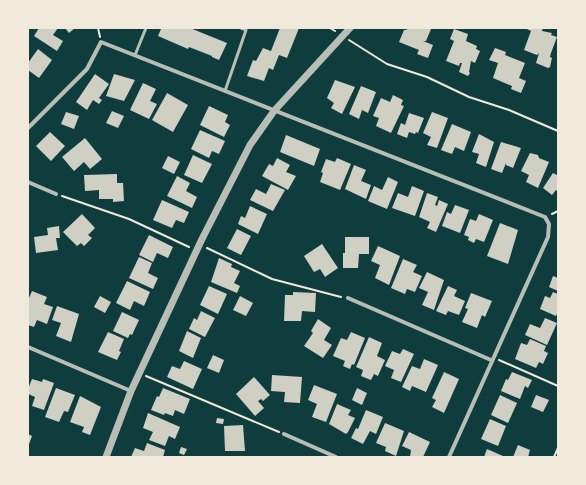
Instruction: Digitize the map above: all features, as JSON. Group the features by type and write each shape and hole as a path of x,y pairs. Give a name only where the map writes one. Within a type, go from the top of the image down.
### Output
{"street":[{"path":"106,457 131,390 230,183 250,145 274,111 350,28"},
{"path":"28,128 87,69 101,42 545,217 549,224 548,237 449,457"},
{"path":"28,182 56,194"},
{"path":"348,298 492,359"},
{"path":"28,347 131,390"},
{"path":"284,434 336,457"}],"lane":[{"path":"135,55 146,28"},
{"path":"225,91 246,30 241,28"}],"path":[{"path":"330,28 387,64 427,77 469,97 509,110 558,131"},
{"path":"492,359 558,386"},
{"path":"139,373 284,434"},
{"path":"554,457 558,448"}],"building":[{"path":"39,28 58,28 53,35 63,41 57,51 34,36"},
{"path":"65,28 75,28 69,33"},
{"path":"157,28 190,28 227,43 219,60 158,36 161,29"},
{"path":"280,28 299,28 287,58 279,55 273,70 269,68 264,81 247,76 253,60 256,61 263,48 271,51"},
{"path":"403,28 431,29 426,41 423,41 433,45 428,58 417,54 419,50 399,42 404,30 408,30"},
{"path":"525,28 543,28 542,31 552,33 551,35 557,37 550,57 552,58 550,67 548,68 536,63 539,53 537,55 524,50 531,31"},
{"path":"454,29 468,34 466,41 477,46 476,49 480,51 475,63 471,61 470,73 468,76 459,72 462,63 460,63 459,66 446,61 454,41 450,39"},
{"path":"495,48 506,52 505,55 525,63 519,78 526,81 521,93 511,89 512,86 493,78 498,63 489,60"},
{"path":"38,49 52,60 39,78 28,70 28,63"},
{"path":"95,74 109,84 99,98 102,100 99,104 93,100 87,110 76,102"},
{"path":"114,74 135,80 124,101 106,96"},
{"path":"335,80 355,87 342,114 331,108 334,103 327,98"},
{"path":"143,83 156,89 150,101 157,104 149,119 130,110"},
{"path":"361,86 376,92 368,113 362,110 359,119 349,114"},
{"path":"167,93 188,105 173,132 152,120"},
{"path":"393,95 403,100 401,105 404,106 391,133 376,126 379,118 373,116 381,98 390,102"},
{"path":"209,106 228,115 225,122 230,125 224,137 200,125"},
{"path":"112,111 124,116 118,128 106,123"},
{"path":"66,112 79,116 74,129 61,124"},
{"path":"432,112 448,118 437,148 427,145 431,137 423,133"},
{"path":"409,113 424,118 418,133 416,132 415,134 409,132 407,138 397,134 401,123 405,125"},
{"path":"452,124 471,132 464,151 455,147 452,154 441,150"},
{"path":"200,130 225,141 219,154 212,151 209,158 191,149"},
{"path":"50,132 65,146 51,161 36,146"},
{"path":"479,134 494,142 486,167 476,163 479,154 472,152"},
{"path":"286,135 320,149 314,166 280,152"},
{"path":"85,138 102,159 90,169 84,162 74,171 62,157"},
{"path":"501,142 521,148 513,168 506,165 506,163 502,173 491,169"},
{"path":"530,153 538,155 539,158 549,162 538,188 526,182 529,175 521,171"},
{"path":"193,155 212,164 202,183 184,175"},
{"path":"168,156 180,162 174,174 162,168"},
{"path":"277,158 290,165 286,172 296,176 288,190 262,176 269,164 273,166"},
{"path":"337,158 351,164 340,190 320,182 323,173 321,172 326,159 335,162"},
{"path":"354,165 366,170 361,181 371,185 366,199 345,189"},
{"path":"553,173 557,175 558,173 558,192 556,190 552,195 543,188"},
{"path":"117,174 117,183 123,183 124,201 113,202 113,199 99,199 99,190 85,191 84,175"},
{"path":"177,176 190,183 186,191 197,197 192,208 167,196"},
{"path":"388,177 398,182 387,209 368,201 374,186 382,190"},
{"path":"271,184 285,190 273,211 250,200 256,189 266,194"},
{"path":"412,186 424,191 415,216 392,208 398,193 408,197"},
{"path":"427,193 438,197 435,205 437,206 439,200 448,204 436,232 427,228 430,222 419,217"},
{"path":"162,200 189,212 184,223 176,220 172,228 153,220"},
{"path":"455,205 469,210 460,233 442,226 447,212 451,214"},
{"path":"250,206 267,214 258,234 238,224 241,216 245,218"},
{"path":"82,214 95,228 88,235 92,238 84,246 81,243 77,246 63,232"},
{"path":"479,214 493,220 484,242 476,239 474,243 468,240 469,237 464,235 470,219 476,221"},
{"path":"500,223 518,230 508,264 487,256"},
{"path":"59,226 60,238 56,238 58,250 36,253 34,237 48,235 47,228"},
{"path":"237,229 251,236 241,255 227,248"},
{"path":"149,235 173,247 168,258 157,253 153,262 139,255"},
{"path":"345,237 369,237 369,254 359,254 358,268 343,268"},
{"path":"322,244 338,268 325,277 320,269 314,272 304,256"},
{"path":"378,246 400,256 389,285 375,278 380,265 371,261"},
{"path":"139,257 152,263 148,273 158,278 153,289 129,278"},
{"path":"219,258 232,264 231,267 240,271 234,283 240,286 237,293 211,282"},
{"path":"403,259 417,265 413,272 422,276 415,292 407,289 405,294 391,288"},
{"path":"427,272 444,280 434,310 422,305 428,292 419,288"},
{"path":"553,276 558,278 558,291 549,287"},
{"path":"127,281 150,292 144,306 134,301 130,310 116,303"},
{"path":"209,286 227,294 218,314 200,305"},
{"path":"448,286 457,290 454,296 465,301 459,315 448,311 446,315 436,311"},
{"path":"32,291 47,297 44,304 53,307 47,324 37,320 34,327 28,325 28,300"},
{"path":"293,292 316,293 315,312 302,311 301,321 284,321 285,295 293,295"},
{"path":"553,292 558,294 558,311 556,316 540,309 545,296 550,298"},
{"path":"471,293 492,301 485,317 482,315 477,328 462,322 468,309 465,308"},
{"path":"100,296 111,302 105,313 94,307"},
{"path":"240,296 253,303 246,316 233,310"},
{"path":"57,306 79,314 71,342 56,336 61,323 52,320"},
{"path":"201,311 215,318 205,337 189,329 194,318 197,320"},
{"path":"122,312 139,320 132,335 130,334 128,338 113,331"},
{"path":"545,318 557,323 547,345 525,335 530,324 540,328"},
{"path":"318,319 331,328 324,340 332,345 323,358 304,346 313,333 311,331"},
{"path":"187,331 201,338 193,358 179,351"},
{"path":"108,332 124,339 119,351 121,352 117,360 98,352"},
{"path":"351,332 365,338 354,365 352,364 350,369 343,366 345,361 333,356 341,338 347,340"},
{"path":"369,337 382,343 377,356 385,360 378,376 374,374 371,380 361,376 363,370 356,367"},
{"path":"530,339 546,346 544,351 548,353 543,364 539,362 536,368 515,359 521,343 527,345"},
{"path":"403,349 414,354 401,382 391,378 394,370 385,366 392,351 400,354"},
{"path":"213,355 224,360 219,373 207,368"},
{"path":"424,359 438,365 426,392 412,386 410,391 402,387 412,366 420,369"},
{"path":"184,361 202,369 193,389 167,377 172,366 180,369"},
{"path":"444,372 459,379 444,413 432,407 436,400 432,398"},
{"path":"512,372 532,380 528,388 525,386 520,399 501,391 506,379 508,380"},
{"path":"272,375 302,377 300,403 284,402 285,392 271,391"},
{"path":"254,377 270,395 263,401 261,399 258,401 264,408 255,416 236,394"},
{"path":"32,379 42,382 43,379 54,383 44,410 32,406 35,397 28,394 28,389"},
{"path":"314,385 337,394 326,422 312,417 317,404 308,400"},
{"path":"56,388 75,395 68,412 64,411 59,422 45,417"},
{"path":"163,388 190,399 184,414 175,410 173,416 165,413 164,415 151,410 157,396 159,397"},
{"path":"357,388 367,393 362,405 352,400"},
{"path":"500,395 517,403 508,423 491,415"},
{"path":"536,395 549,400 543,412 531,407"},
{"path":"80,396 101,407 90,435 82,432 84,427 70,422"},
{"path":"337,404 351,410 348,415 355,418 346,434 329,424"},
{"path":"366,410 383,417 376,434 370,431 363,444 351,438 356,428 358,429"},
{"path":"148,413 180,427 175,439 169,436 165,446 149,440 153,432 143,428"},
{"path":"217,418 224,419 223,424 216,423"},
{"path":"490,419 506,426 498,446 481,439"},
{"path":"385,423 404,431 396,456 385,451 386,447 376,443"},
{"path":"243,425 245,451 225,451 224,426"},
{"path":"409,432 430,442 423,457 410,457 411,450 402,446"},
{"path":"28,434 32,436 28,447"},
{"path":"147,443 165,450 163,457 131,457 135,448 144,451"},
{"path":"518,445 530,450 528,457 513,457"},
{"path":"181,447 187,449 184,455 179,453"},
{"path":"487,449 503,456 484,457"}]}
